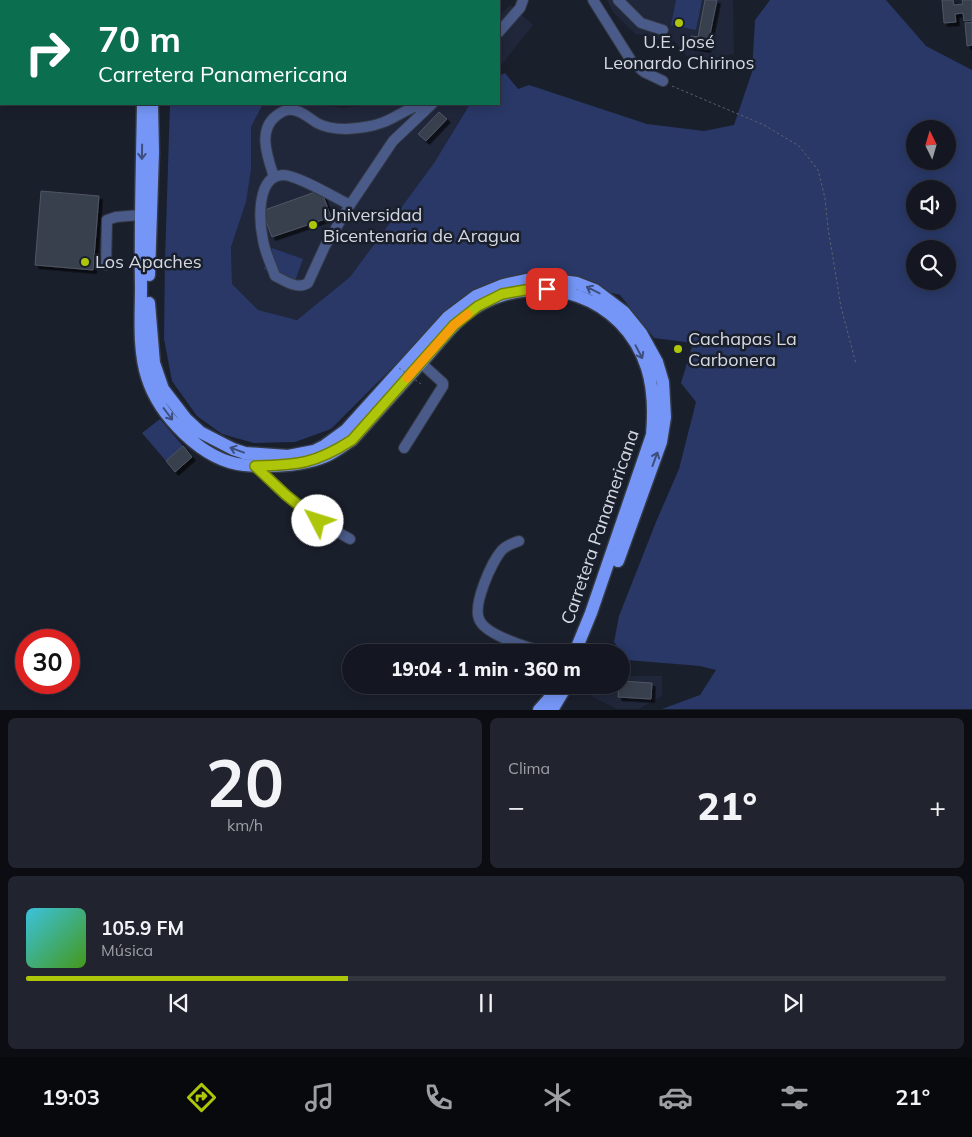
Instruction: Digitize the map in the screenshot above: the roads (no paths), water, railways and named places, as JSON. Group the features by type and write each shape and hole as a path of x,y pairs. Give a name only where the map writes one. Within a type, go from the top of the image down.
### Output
{"main road":[{"name":"Carretera Panamericana","path":"143,105 140,215 144,366 148,379 164,409 191,440 226,461 255,466 288,465 316,460 337,450 352,440 454,325 478,306 502,294 547,289 587,299 608,310 624,327 646,366 654,411 652,435 591,613 578,644"},
{"name":"Carretera Panamericana","path":"152,105 153,152 148,302 154,363 163,388 186,419 200,432 233,449 245,453 288,456 314,451 333,441 346,430 448,316 476,296 503,285 526,280 554,280 576,283 595,290 624,312 636,326 657,362 663,382 665,417 661,442 587,644"},
{"path":"539,710 552,694"},
{"path":"552,710 562,694"}],"street":[{"path":"500,31 520,8 523,0"},
{"path":"593,0 632,62 644,72 663,81"},
{"path":"618,0 641,23 664,30"},
{"path":"274,177 266,153 265,131 270,122 285,111 294,110 300,112 318,124 331,129 346,129 369,127 385,122 419,105"},
{"path":"350,204 297,179 285,175 274,177 266,185 261,197 260,229 275,276 296,286 308,283 325,246 350,204 393,141 431,105"},
{"path":"106,265 107,220 116,217 140,215"},
{"path":"404,448 443,386 443,383 421,363"},
{"path":"255,466 318,521 350,539"},
{"path":"519,541 510,544 502,551 481,591 477,613 485,627 498,635 523,644"}],"place":[{"name":"U.E. José Leonardo Chirinos","path":"679,23"},
{"name":"Universidad Bicentenaria de Aragua","path":"313,225"},
{"name":"Los Apaches","path":"85,262"},
{"name":"Cachapas La Carbonera","path":"678,349"}]}
